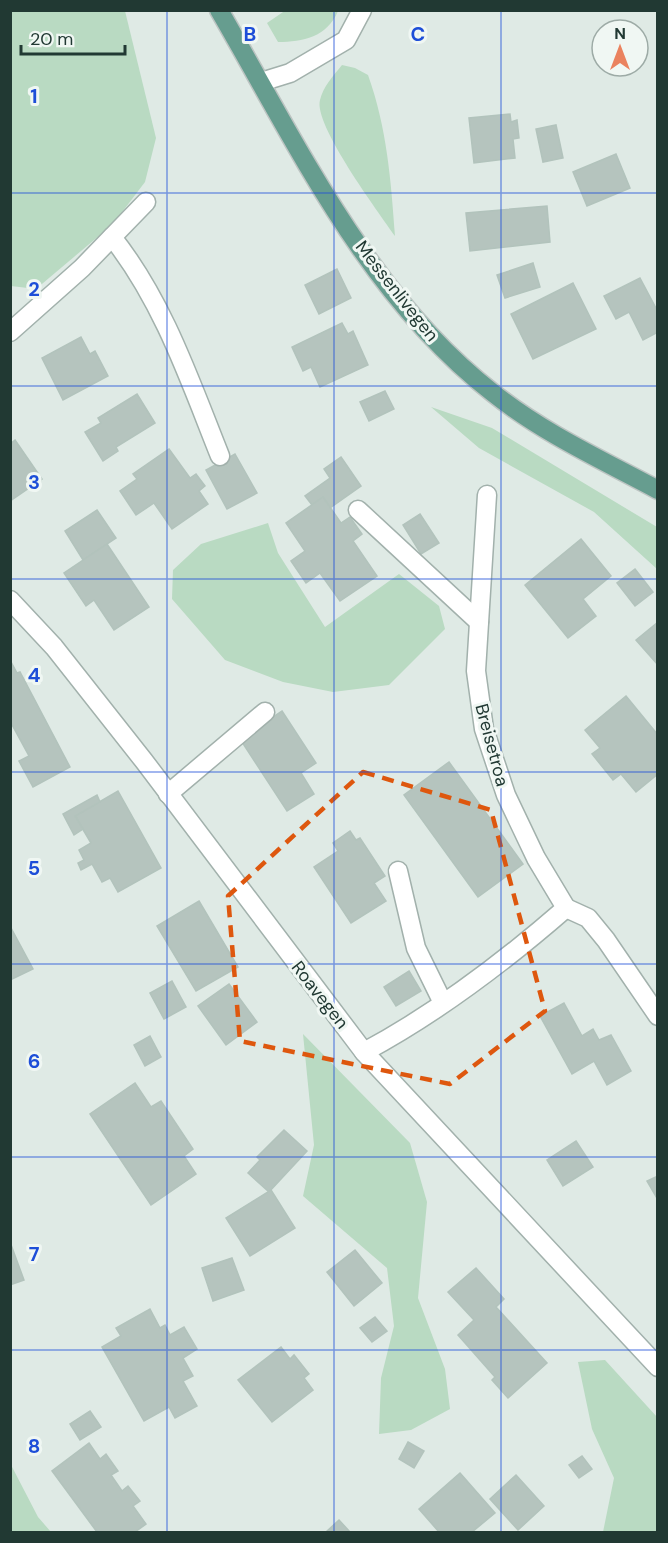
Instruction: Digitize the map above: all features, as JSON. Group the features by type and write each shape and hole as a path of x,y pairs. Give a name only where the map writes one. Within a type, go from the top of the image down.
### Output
{"main road":[{"name":"Messenlivegen","path":"219,10 331,202 366,256 427,334 460,366 519,413 657,490"}],"street":[{"path":"261,82 290,73 346,40 362,10"},
{"path":"10,332 82,268 146,202"},
{"path":"112,237 135,266 176,346 220,456"},
{"name":"Breisetroa","path":"487,495 476,671 484,729 506,795 537,858 566,908"},
{"path":"358,510 479,622"},
{"name":"Roavegen","path":"10,600 54,647 364,1052 657,1367"},
{"path":"168,794 265,712"},
{"path":"398,871 416,948 442,1003"},
{"path":"364,1052 407,1029 529,940 566,908 588,918 600,932 657,1016"}],"highlighted area":[{"path":"363,772 491,810 545,1011 450,1084 240,1041 228,896"}],"green space":[{"path":"286,10 338,11 328,27 321,32 305,39 278,42 267,23"},
{"path":"11,11 125,11 156,138 145,182 113,224 36,289 11,286"},
{"path":"342,65 355,68 368,75 380,115 387,154 395,236 336,148 321,112 320,100 323,91"},
{"path":"431,407 492,428 657,527 657,569 594,512 479,448"},
{"path":"268,523 278,553 325,627 399,574 439,606 445,629 389,685 333,692 283,682 225,660 172,599 173,570 201,544"},
{"path":"303,1034 410,1143 427,1202 418,1298 445,1369 450,1409 411,1430 379,1434 381,1378 394,1326 387,1268 303,1196 314,1145"},
{"path":"605,1360 657,1417 657,1532 603,1532 614,1478 592,1429 578,1362"},
{"path":"10,1463 38,1517 51,1532 11,1532"}],"building":[{"path":"510,114 511,122 517,120 519,138 513,139 515,158 474,163 469,118"},
{"path":"556,125 563,158 543,162 536,129"},
{"path":"616,154 630,188 587,206 573,172"},
{"path":"547,206 550,242 470,251 466,213"},
{"path":"533,263 540,287 505,298 497,275"},
{"path":"337,269 351,298 319,314 305,285"},
{"path":"640,278 658,312 658,332 643,340 629,312 616,319 604,296"},
{"path":"573,283 596,329 533,359 511,314"},
{"path":"342,323 348,334 353,331 368,365 320,387 311,367 303,371 292,347"},
{"path":"81,337 90,354 95,351 108,376 63,400 42,358"},
{"path":"385,391 394,409 369,421 360,402"},
{"path":"137,394 155,423 116,447 118,451 103,461 85,432 101,423 98,418"},
{"path":"15,440 42,479 10,501 10,444"},
{"path":"169,449 190,478 196,474 205,486 199,491 208,504 172,529 154,503 136,515 120,491 137,479 133,474"},
{"path":"235,454 257,493 227,509 206,470"},
{"path":"341,457 361,486 330,508 323,497 312,505 305,496 330,478 324,469"},
{"path":"323,497 341,523 350,517 362,534 353,541 377,576 340,601 320,573 306,583 291,561 305,551 286,523"},
{"path":"97,510 116,538 83,560 65,531"},
{"path":"420,514 439,543 421,554 403,525"},
{"path":"581,539 611,576 583,599 596,616 568,638 525,585"},
{"path":"107,544 149,607 114,630 94,600 86,606 64,573"},
{"path":"635,569 653,592 635,606 617,583"},
{"path":"658,622 658,665 636,640"},
{"path":"10,660 17,673 20,672 70,767 33,787 19,761 29,756 10,721"},
{"path":"626,696 658,735 658,774 636,792 621,774 613,780 592,754 600,748 585,730"},
{"path":"282,711 316,763 301,773 314,794 287,811 240,739"},
{"path":"449,762 523,864 478,897 404,795"},
{"path":"118,791 161,868 118,892 110,878 102,882 92,864 81,870 78,863 84,860 79,850 91,843 75,816"},
{"path":"97,795 100,802 75,816 83,829 74,835 63,814"},
{"path":"350,831 356,840 360,838 385,876 374,883 386,901 351,923 314,867 338,851 333,843"},
{"path":"199,901 238,967 196,991 157,926"},
{"path":"10,926 33,969 10,980"},
{"path":"409,971 421,991 396,1006 384,987"},
{"path":"172,981 186,1007 164,1019 150,993"},
{"path":"229,984 257,1022 226,1045 198,1006"},
{"path":"564,1003 582,1036 593,1029 599,1040 611,1035 631,1071 607,1085 594,1061 572,1074 540,1016"},
{"path":"150,1036 161,1057 145,1066 134,1045"},
{"path":"135,1083 151,1107 161,1101 193,1149 184,1156 196,1174 151,1205 90,1114"},
{"path":"284,1130 307,1151 269,1192 248,1173 260,1160 257,1157"},
{"path":"576,1141 593,1167 563,1186 547,1160"},
{"path":"658,1176 658,1200 647,1181"},
{"path":"271,1190 295,1228 250,1256 226,1218"},
{"path":"10,1242 24,1280 10,1285"},
{"path":"355,1250 382,1283 354,1306 327,1272"},
{"path":"232,1258 244,1290 213,1301 202,1268"},
{"path":"476,1268 504,1299 496,1307 547,1363 508,1398 492,1380 495,1377 458,1335 474,1320 448,1292"},
{"path":"150,1309 160,1328 165,1325 170,1335 184,1327 197,1349 183,1358 193,1376 183,1381 197,1406 175,1418 169,1407 144,1421 102,1347 121,1336 116,1328"},
{"path":"375,1317 387,1331 372,1342 360,1328"},
{"path":"281,1347 290,1359 294,1355 309,1374 304,1378 313,1390 272,1422 238,1380"},
{"path":"90,1411 101,1427 80,1440 70,1424"},
{"path":"408,1442 424,1451 414,1468 399,1459"},
{"path":"89,1443 100,1459 106,1454 118,1471 111,1475 122,1491 128,1486 140,1501 133,1506 146,1524 135,1532 97,1532 52,1471"},
{"path":"582,1456 592,1469 579,1478 569,1465"},
{"path":"460,1473 495,1513 472,1532 439,1532 419,1509"},
{"path":"516,1475 544,1506 518,1530 490,1499"},
{"path":"339,1520 350,1532 326,1532"}]}
